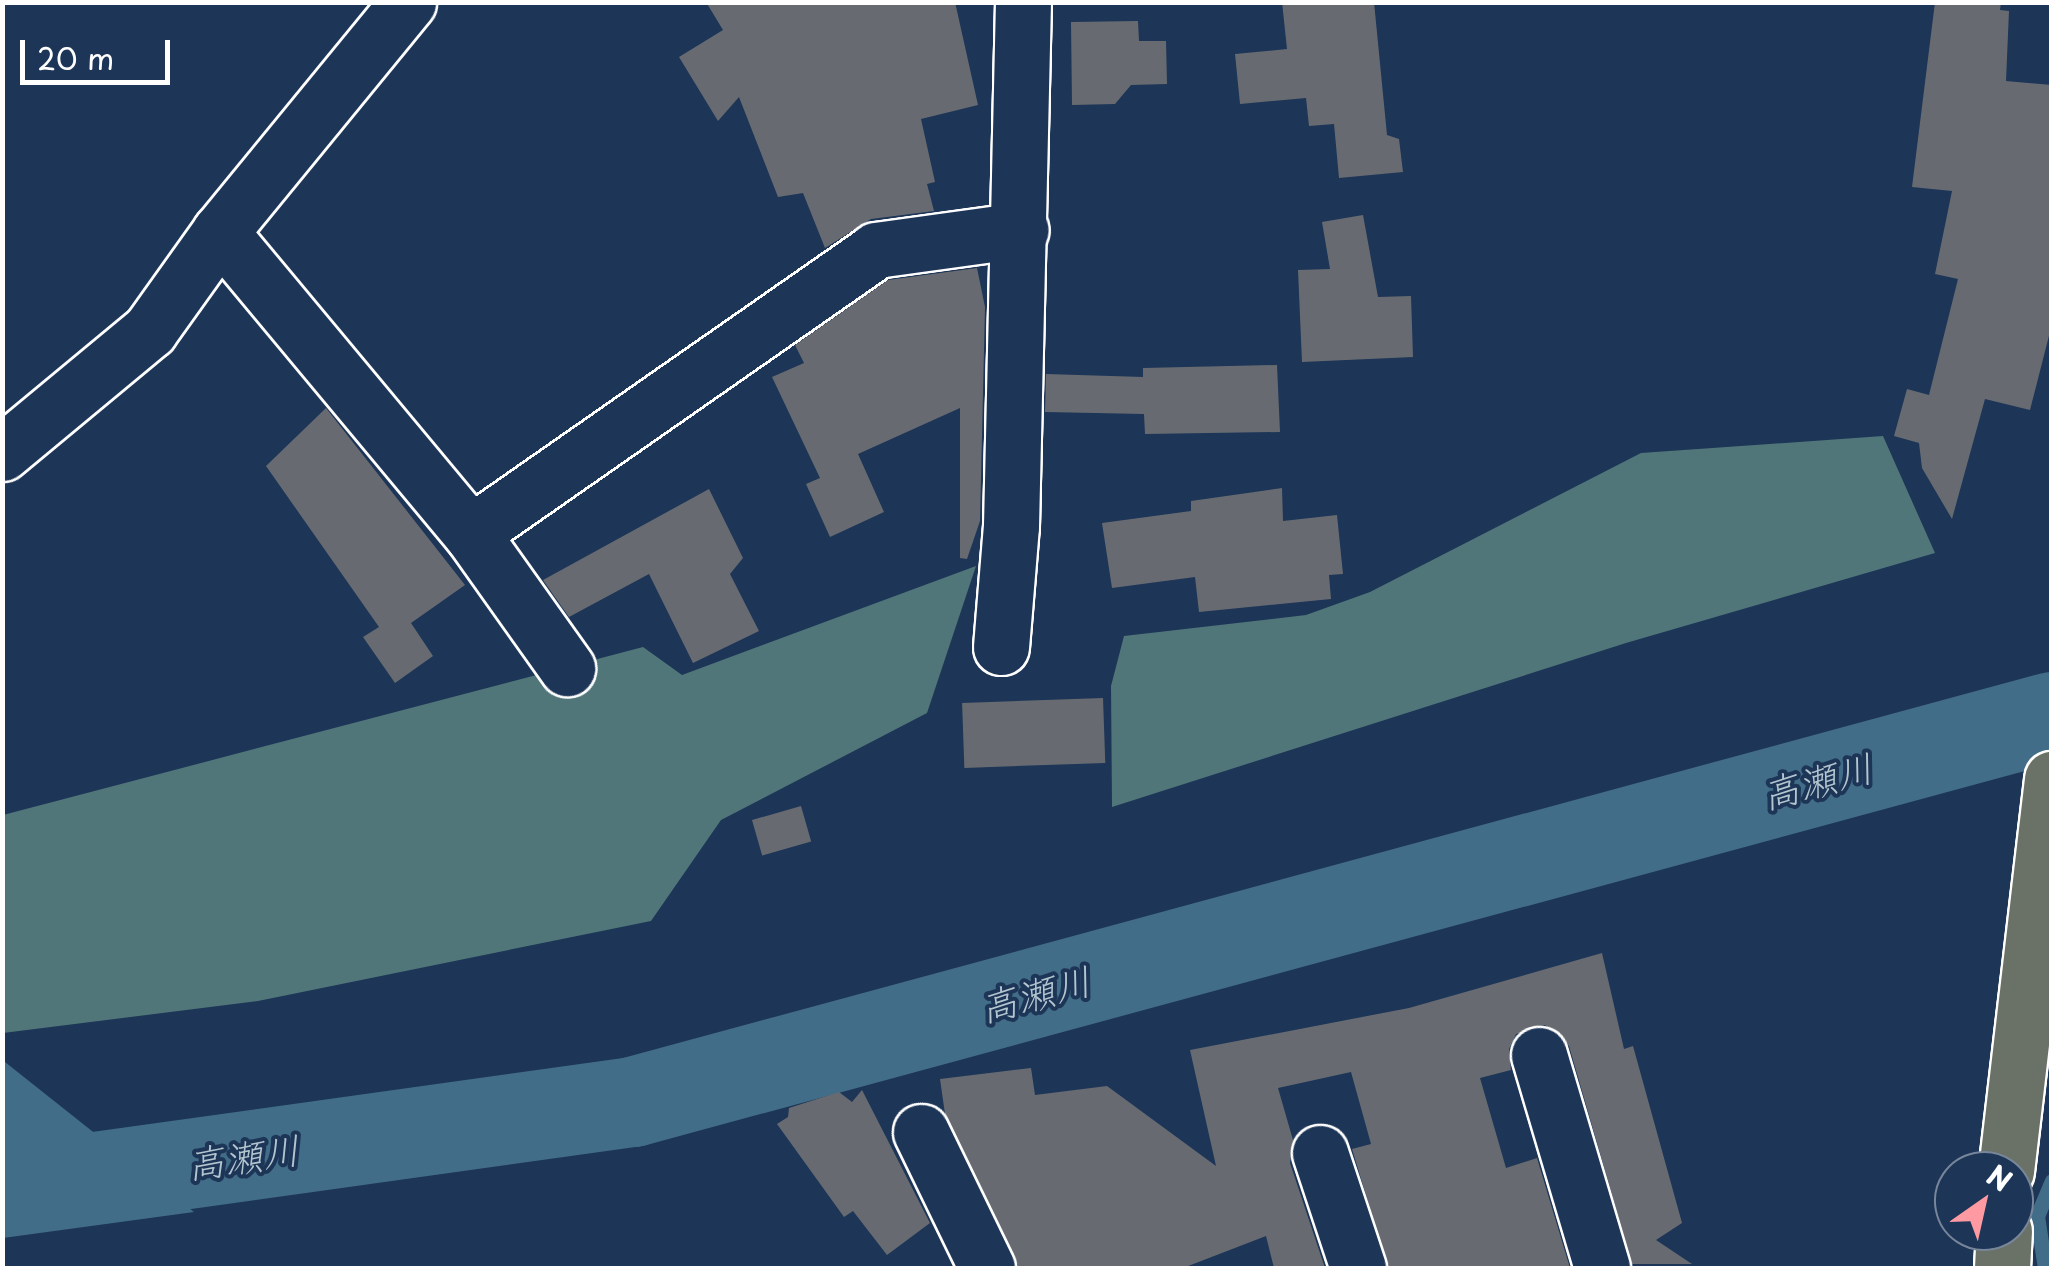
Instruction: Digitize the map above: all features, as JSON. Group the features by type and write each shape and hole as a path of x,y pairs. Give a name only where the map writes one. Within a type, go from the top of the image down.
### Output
{"main road":[{"path":"2008,1151 2052,779"}],"street":[{"path":"2,452 150,330 220,232 408,2"},
{"path":"1001,648 1021,230 1023,2"},
{"path":"471,533 876,250 1021,230"},
{"path":"220,232 471,533 567,668"},
{"path":"1539,1055 1602,1268"},
{"path":"922,1132 987,1268"},
{"path":"1320,1153 1358,1268"}],"green space":[{"path":"1883,436 1935,553 1626,643 1112,807 1111,686 1124,636 1306,615 1370,592 1641,453"},
{"path":"976,566 927,713 721,820 651,921 258,1001 3,1033 3,815 643,647 682,675"}],"water":[{"path":"5,1062 194,1212 3,1238"}],"building":[{"path":"706,2 955,2 978,105 921,119 935,182 927,184 934,211 871,219 825,248 803,193 778,197 739,97 718,121 679,57 723,30"},
{"path":"1282,2 1374,2 1387,135 1399,139 1403,172 1339,178 1334,124 1309,126 1306,98 1240,104 1235,54 1287,49"},
{"path":"1935,2 2001,2 2000,10 2009,11 2006,81 2052,85 2052,324 2030,410 1985,399 1952,519 1922,468 1919,443 1894,436 1907,389 1929,395 1958,279 1935,274 1952,191 1912,187"},
{"path":"1138,21 1139,41 1166,41 1167,84 1131,85 1115,104 1072,105 1071,22"},
{"path":"1363,215 1378,297 1411,296 1413,357 1302,362 1298,270 1330,269 1322,222"},
{"path":"977,268 985,307 980,521 967,559 960,558 960,408 858,454 884,512 830,537 806,484 820,478 772,377 804,363 795,345 888,280"},
{"path":"1277,365 1280,432 1145,434 1144,414 1045,412 1046,374 1143,377 1143,368"},
{"path":"326,408 465,585 411,623 433,656 395,683 363,637 379,627 266,466"},
{"path":"1282,488 1283,521 1337,515 1343,574 1329,575 1331,599 1199,612 1195,577 1112,588 1102,523 1191,511 1191,501"},
{"path":"709,489 743,558 730,574 759,631 693,663 649,574 569,617 543,580"},
{"path":"1103,698 1105,763 964,768 962,703"},
{"path":"801,806 811,842 762,856 752,820"},
{"path":"1602,953 1624,1049 1633,1046 1682,1223 1656,1240 1692,1264 1632,1264 1569,1046 1545,1025 1516,1034 1509,1049 1511,1070 1480,1078 1506,1168 1537,1158 1570,1268 1388,1268 1352,1149 1371,1144 1351,1072 1278,1088 1293,1140 1290,1163 1325,1268 1274,1268 1266,1236 1183,1268 1019,1268 945,1114 940,1079 1031,1068 1035,1095 1107,1086 1216,1166 1190,1050 1409,1008"},
{"path":"862,1090 930,1223 887,1255 853,1211 844,1217 777,1124 788,1117 789,1108 839,1092 852,1102"}],"waterway":[{"name":"高瀬川","path":"2,1190 633,1102 2052,717"},
{"path":"2045,1268 2037,1216 2052,1181"}]}
